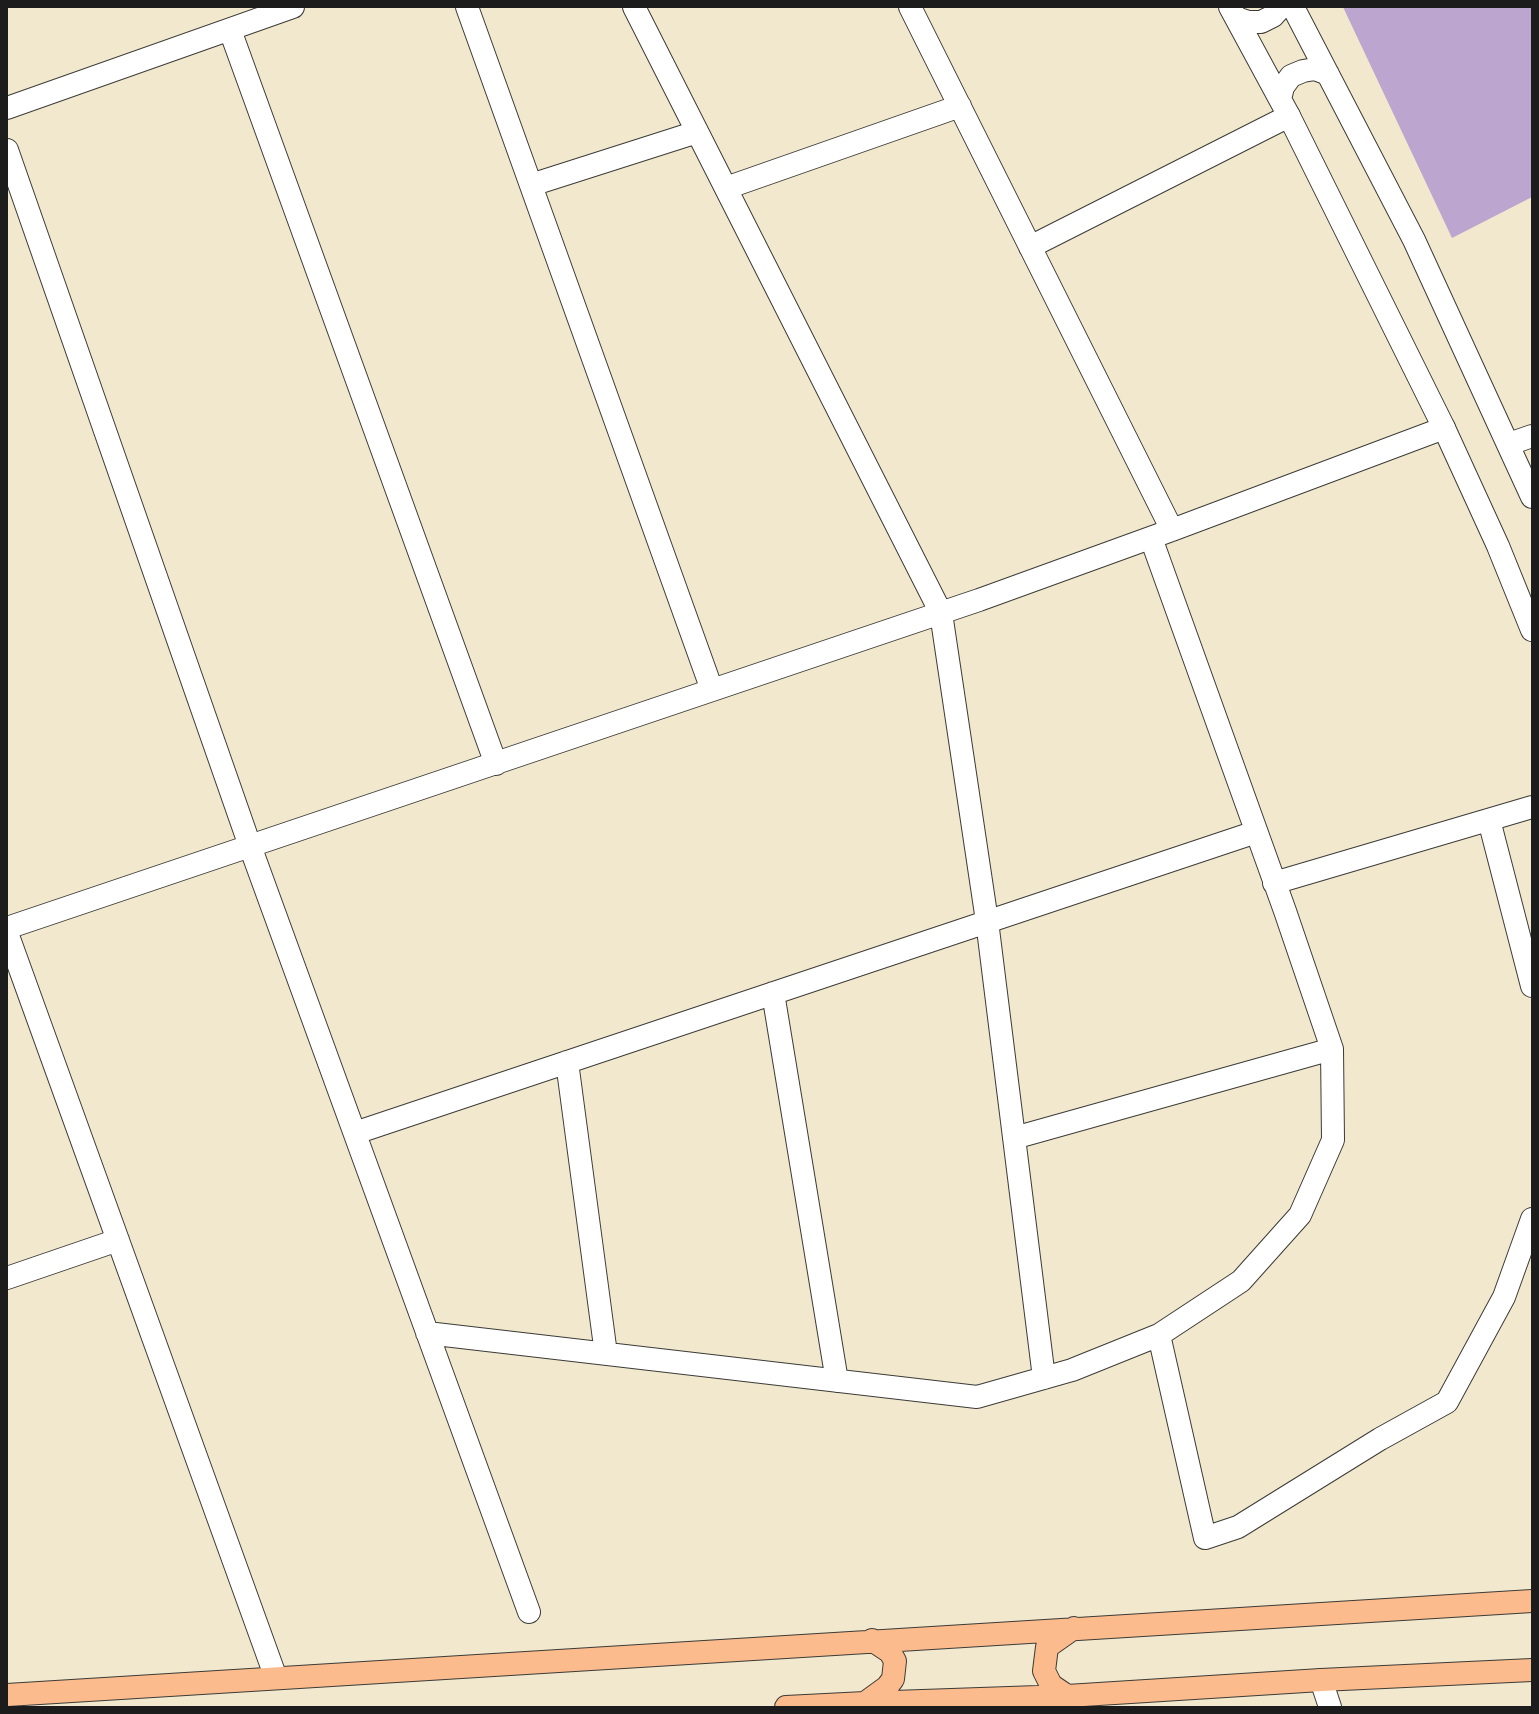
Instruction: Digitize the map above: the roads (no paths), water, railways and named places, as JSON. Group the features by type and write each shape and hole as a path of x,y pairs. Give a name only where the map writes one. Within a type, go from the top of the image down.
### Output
{"main road":[{"path":"7,1695 872,1640 1532,1601"},
{"path":"1067,1696 1051,1685 1044,1672 1047,1647 1074,1628"},
{"path":"866,1703 888,1687 893,1679 894,1661 890,1652 872,1640"},
{"path":"786,1707 1067,1696 1322,1680 1532,1670"}],"street":[{"path":"7,108 293,7"},
{"path":"467,7 712,690"},
{"path":"634,7 941,613 987,921 1044,1378"},
{"path":"910,7 1172,530"},
{"path":"1233,12 1248,22 1261,22 1273,16 1282,7"},
{"path":"1293,7 1414,240 1509,444 1532,497"},
{"path":"1233,12 1284,108 1444,428 1498,546 1532,630"},
{"path":"230,30 496,764"},
{"path":"1284,108 1283,87 1291,76 1303,70 1315,69 1328,74"},
{"path":"726,188 960,106"},
{"path":"1030,247 1284,108"},
{"path":"531,185 697,132"},
{"path":"7,150 250,846 529,1612"},
{"path":"7,928 941,613 1151,538 1444,428"},
{"path":"1509,444 1532,436"},
{"path":"428,1333 977,1397 1072,1370 1159,1335 1241,1281 1300,1215 1333,1140 1332,1049 1151,538"},
{"path":"1274,883 1532,807"},
{"path":"1489,820 1532,986"},
{"path":"355,1133 1256,832"},
{"path":"7,933 276,1678"},
{"path":"773,993 837,1381"},
{"path":"1014,1138 1332,1049"},
{"path":"567,1062 606,1354"},
{"path":"1159,1335 1205,1538 1238,1527 1380,1439 1447,1402 1504,1297 1532,1219"},
{"path":"7,1278 118,1240"},
{"path":"1322,1680 1330,1707"}]}
